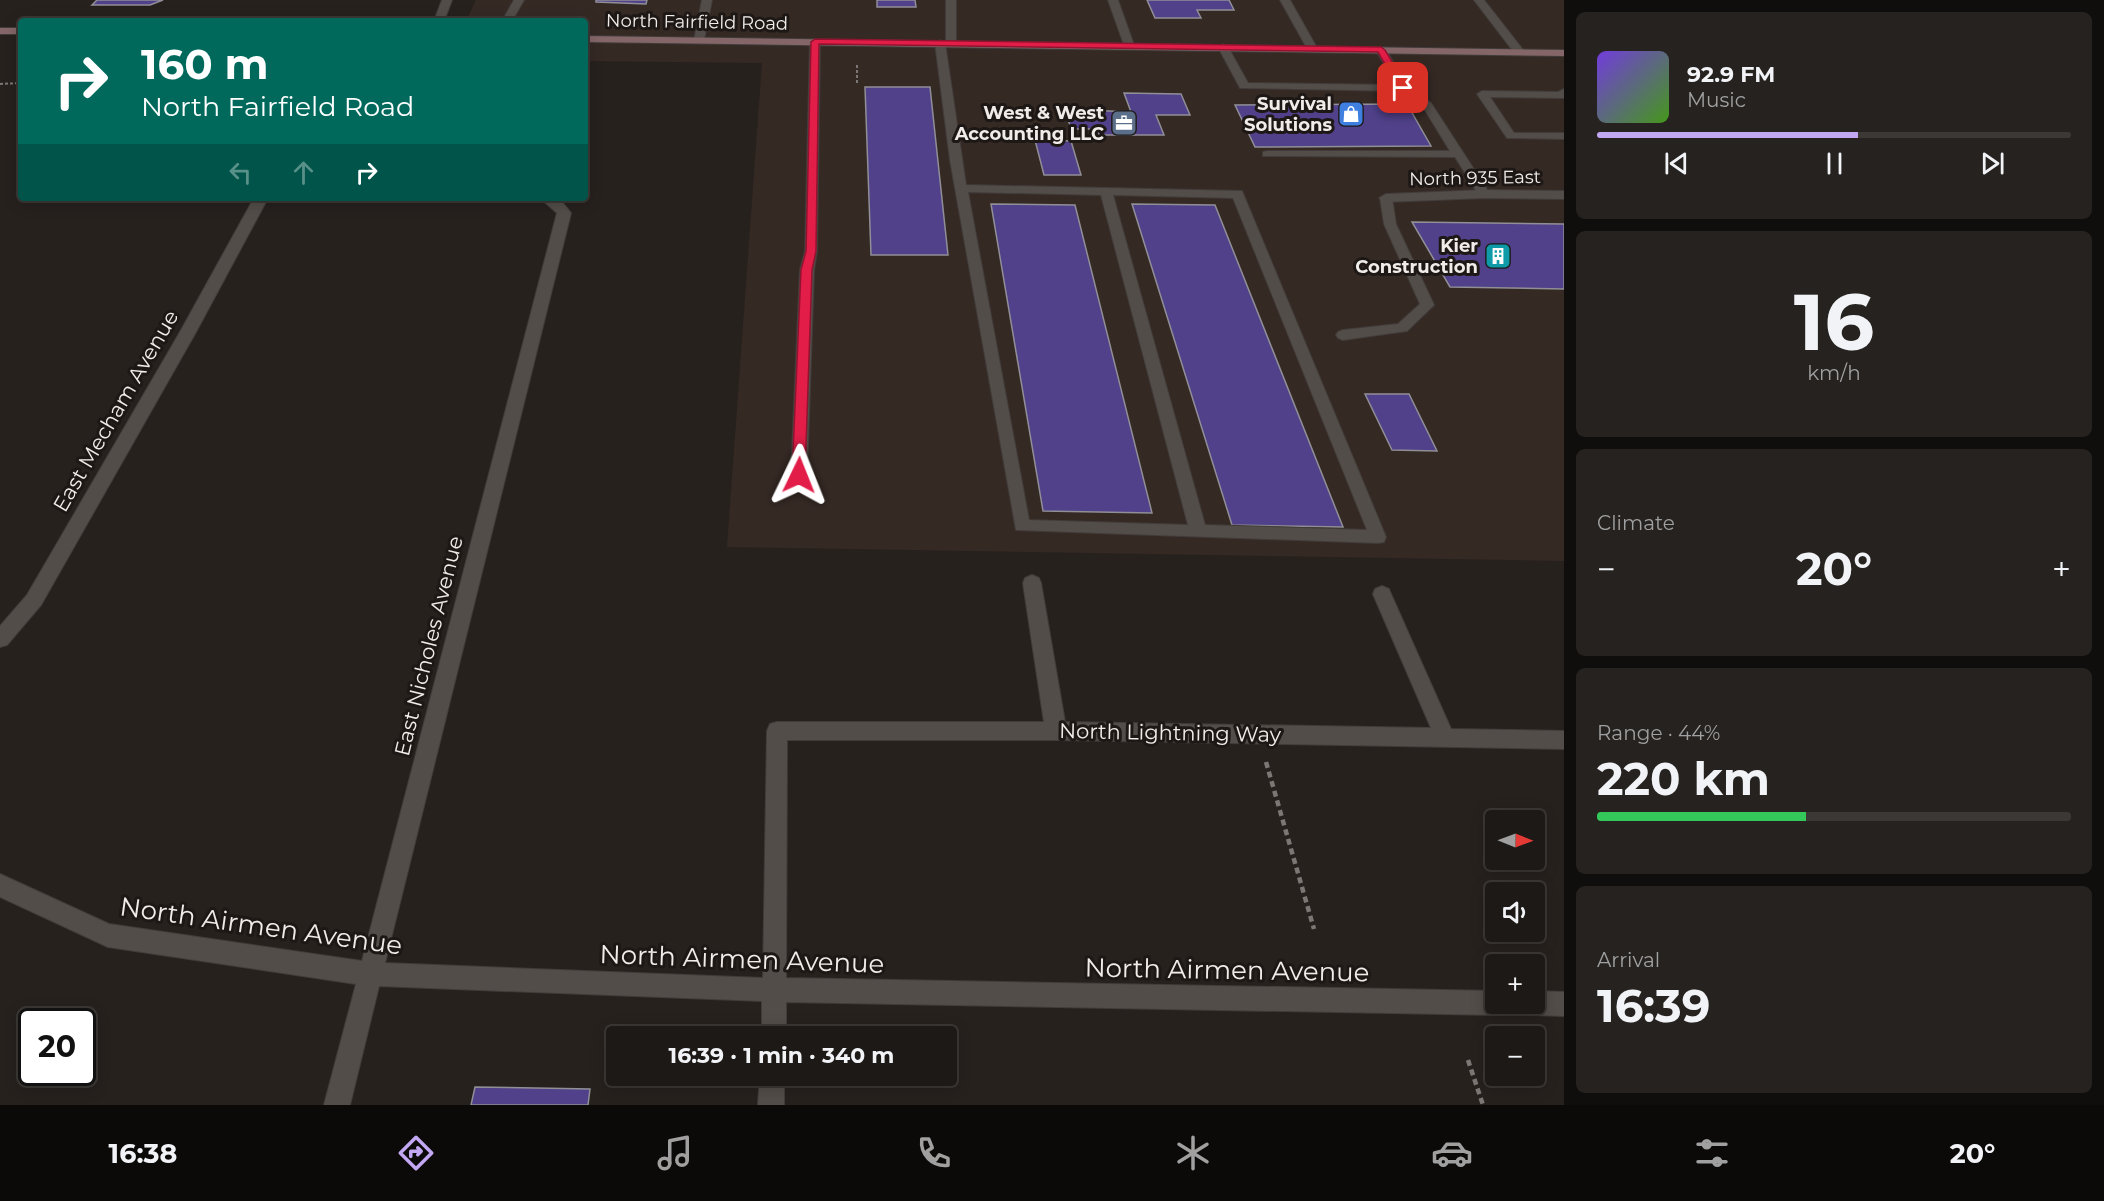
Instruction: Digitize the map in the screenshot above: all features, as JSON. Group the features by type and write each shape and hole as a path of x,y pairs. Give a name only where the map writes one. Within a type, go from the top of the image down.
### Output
{"main road":[{"path":"0,31 18,31"},
{"name":"North Fairfield Road","path":"588,39 1564,53"}],"street":[{"name":"North 935 East","path":"1386,198 1484,194 1564,195"},
{"name":"East Mecham Avenue","path":"0,639 34,600 188,332 259,201"},
{"name":"East Nicholes Avenue","path":"337,1105 564,213 552,201"},
{"path":"1032,583 1056,731"},
{"path":"1382,594 1444,738"},
{"name":"North Lightning Way","path":"775,990 777,731 1056,731 1564,740"},
{"name":"North Airmen Avenue","path":"0,885 108,935 370,974 775,990 1485,1003"},
{"path":"774,1026 775,990"},
{"path":"1545,1003 1564,1004"},
{"path":"771,1105 772,1086"}],"lane":[{"path":"440,18 447,0"},
{"path":"508,18 519,0"},
{"path":"699,40 707,0"},
{"path":"951,0 945,44 961,188 1022,526 1378,537 1238,194 961,188"},
{"path":"1113,0 1129,45"},
{"path":"1285,0 1312,48"},
{"path":"1479,0 1520,53"},
{"path":"799,475 807,270 811,251 815,42"},
{"path":"1223,47 1244,86 1403,88"},
{"path":"1381,50 1403,88 1427,105 1484,194"},
{"path":"1564,92 1561,95 1482,94 1511,136 1564,136"},
{"path":"1267,154 1457,154"},
{"path":"1106,191 1198,531"},
{"path":"1343,335 1402,328 1427,305 1390,224 1386,198"}],"path":[{"path":"857,62 857,85"},
{"path":"0,84 18,84"},
{"path":"1265,760 1314,929"},
{"path":"1468,1060 1483,1105"}],"shaded area":[{"path":"476,0 1564,0 1564,561 727,547 762,63 588,61 588,18 467,18"}],"building":[{"path":"97,0 163,0 150,5 92,5"},
{"path":"596,0 647,0 646,4 596,2"},
{"path":"877,0 915,0 916,7 877,7"},
{"path":"1147,0 1229,0 1234,10 1197,10 1201,18 1155,18"},
{"path":"865,87 930,87 948,255 871,255"},
{"path":"1124,93 1181,94 1190,115 1156,115 1164,135 1099,135 1097,129 1071,129 1065,109 1131,112"},
{"path":"1407,104 1431,146 1255,147 1235,105"},
{"path":"1035,140 1071,141 1081,175 1044,175"},
{"path":"991,204 1075,205 1152,513 1043,511"},
{"path":"1132,204 1215,205 1343,527 1232,525"},
{"name":"Kier Construction","path":"1412,222 1564,224 1564,289 1450,287"},
{"path":"1365,394 1409,394 1437,451 1392,450"},
{"path":"475,1087 590,1089 588,1105 471,1105"}],"place":[{"name":"Survival Solutions","path":"1351,114"},
{"name":"West & West Accounting LLC","path":"1124,123"},
{"name":"Kier Construction","path":"1498,256"}],"route":[{"path":"799,475 807,270 811,251 815,42 1381,50 1403,88"}]}
